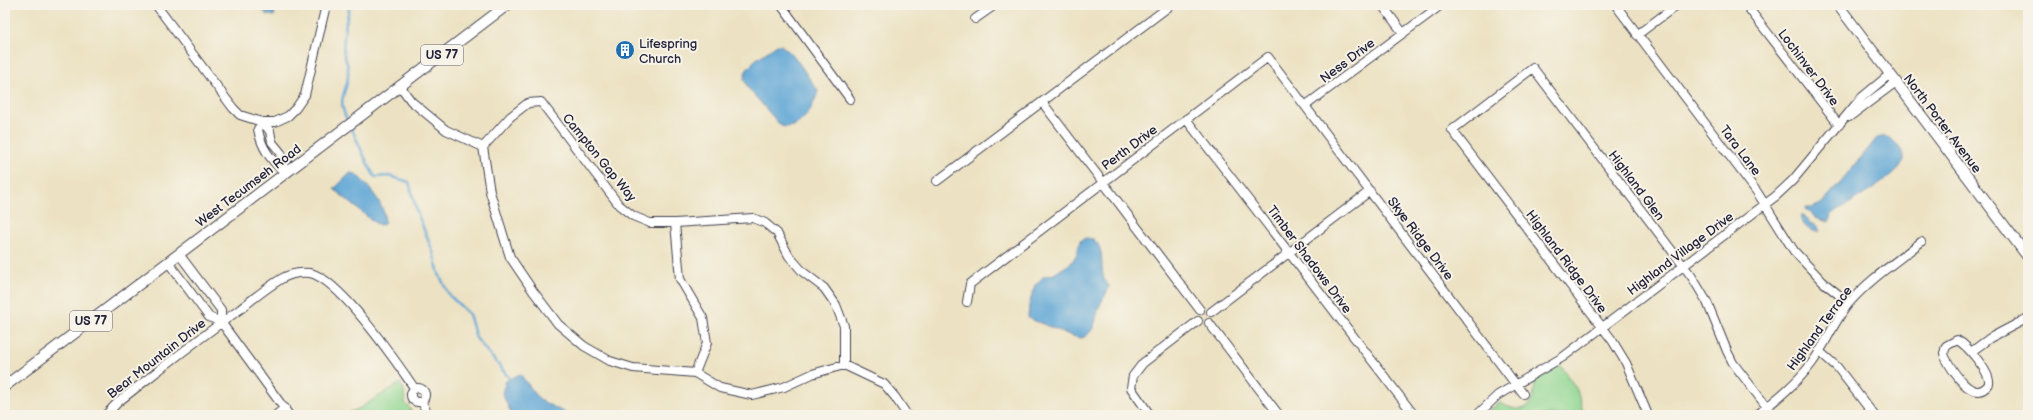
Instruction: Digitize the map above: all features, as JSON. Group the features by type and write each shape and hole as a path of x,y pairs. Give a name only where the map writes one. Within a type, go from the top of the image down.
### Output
{"main road":[{"name":"West Tecumseh Road","path":"5,386 507,5"},
{"name":"North Porter Avenue","path":"1838,5 2028,256"}],"street":[{"path":"156,5 233,108 240,115 262,122 275,122 288,116 305,95 326,5"},
{"path":"781,5 850,100"},
{"path":"975,19 995,5"},
{"path":"937,181 1171,5"},
{"path":"1382,5 1403,33"},
{"name":"Ness Drive","path":"1305,106 1441,5"},
{"path":"1637,35 1677,5"},
{"name":"Lochinver Drive","path":"1746,5 1840,123"},
{"name":"Tara Lane","path":"1617,8 1766,204 1794,252 1823,282 1849,303"},
{"name":"Perth Drive","path":"967,302 970,284 1268,57 1305,106"},
{"name":"Highland Glen","path":"1452,130 1533,68 1684,266 1708,302 1727,351 1734,363 1767,407"},
{"name":"Highland Village Drive","path":"1477,415 1498,395 1554,363 1766,204 1793,180 1821,144 1861,98 1890,74"},
{"name":"Highland Village Drive","path":"1840,123 1896,82"},
{"path":"400,86 411,101 446,130 483,147 490,192 510,257 533,292 558,324 584,346 610,361 633,368 695,373 720,388 752,395 784,387 812,374 844,365 884,384 907,415"},
{"name":"Campton Gap Way","path":"483,147 510,117 528,103 541,102 619,205 633,216 650,223 675,223 753,218 765,223 777,233 789,256 802,272 824,288 836,305 844,326 844,365"},
{"path":"1042,102 1200,310"},
{"name":"Skye Ridge Drive","path":"1305,106 1516,384"},
{"name":"Timber Shadows Drive","path":"1186,118 1414,415"},
{"path":"262,122 270,131 272,142 281,153 285,173"},
{"path":"262,122 258,129 263,147 272,161 285,173"},
{"name":"Highland Ridge Drive","path":"1452,130 1603,327 1626,363 1648,415"},
{"path":"1211,312 1370,191"},
{"path":"675,223 680,279 703,318 707,343 695,373"},
{"name":"Highland Terrace","path":"1757,415 1801,376 1820,351 1849,303 1878,275 1922,242"},
{"path":"179,254 221,310 222,322 287,412 276,415"},
{"path":"168,262 209,317 222,322"},
{"name":"Bear Mountain Drive","path":"106,415 118,402 222,322 281,279 295,273 310,273 319,276 331,286 361,316 391,354 415,389 412,392 412,400 417,403 422,402 428,415"},
{"path":"1200,310 1206,309 1211,312"},
{"path":"1198,321 1197,315 1200,310"},
{"path":"1209,323 1212,318 1211,312"},
{"path":"1971,352 1990,338 2028,318"},
{"path":"1198,321 1203,324 1209,323"},
{"path":"1150,415 1131,388 1133,376 1142,363 1198,321"},
{"path":"1209,323 1279,415"},
{"path":"1957,340 1967,346 1971,352 1990,380 1986,388 1979,391 1971,390 1967,387 1947,361 1944,353 1946,346 1957,340"},
{"path":"1820,351 1837,367 1874,415"},
{"path":"1516,384 1523,394"}],"green space":[{"path":"1559,363 1577,390 1584,415 1485,415 1490,409 1500,403 1509,407 1523,409 1531,402 1535,380"},
{"path":"400,383 404,390 405,403 412,410 403,415 344,415 360,408"}],"water":[{"path":"263,5 276,7 274,16 265,14 266,12 262,11"},
{"path":"777,45 781,45 794,56 818,91 806,116 800,122 788,127 781,126 748,88 744,79 746,71 755,60"},
{"path":"1885,136 1899,146 1903,155 1902,163 1898,169 1870,191 1831,214 1829,222 1815,218 1806,208 1812,208 1821,204 1877,138"},
{"path":"350,173 356,174 376,196 383,210 384,224 381,225 375,223 334,189"},
{"path":"1801,215 1804,215 1810,223 1817,226 1820,231 1813,231 1807,228 1801,219"},
{"path":"1086,238 1093,239 1101,251 1103,276 1109,286 1091,331 1082,338 1072,336 1028,318 1029,305 1035,285 1044,276 1054,274 1071,263 1077,254 1080,241"},
{"path":"520,374 540,400 569,415 512,415 502,393 506,381"}],"waterway":[{"path":"348,122 344,113 342,99 348,77 348,67 344,54 344,35 350,5"},
{"path":"350,126 375,177 389,176 409,182 417,212 433,252 439,274 449,295 469,314 476,338 511,380"}],"place":[{"name":"Lifespring Church","path":"625,50"}]}
